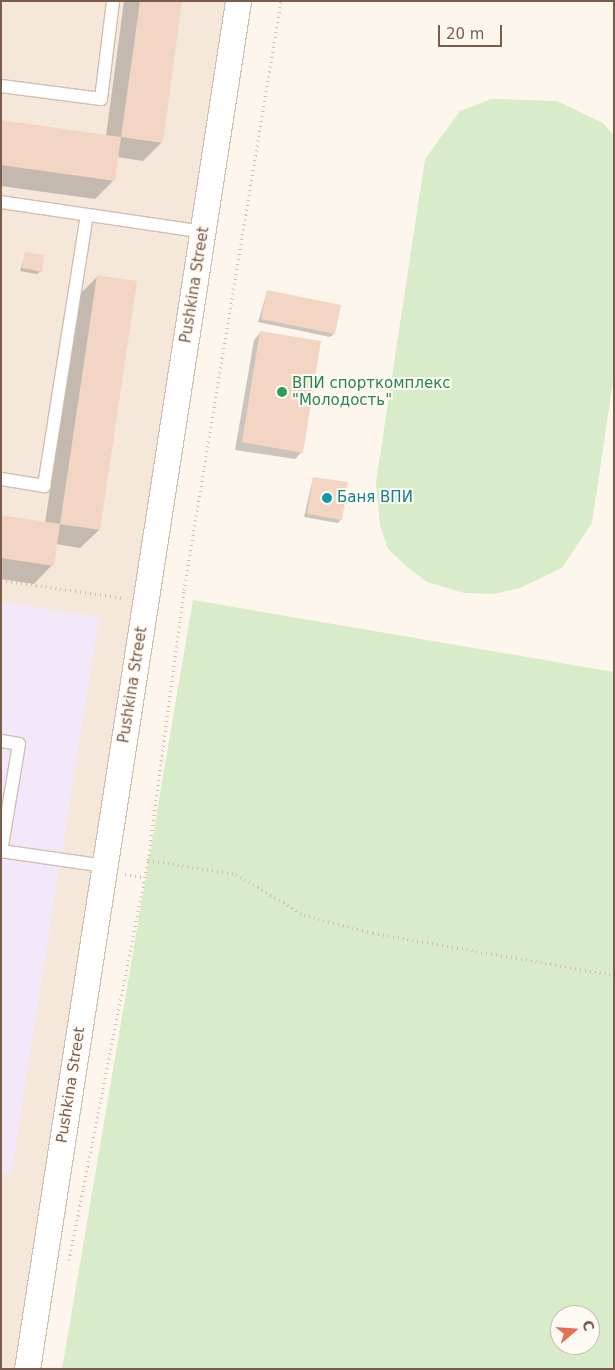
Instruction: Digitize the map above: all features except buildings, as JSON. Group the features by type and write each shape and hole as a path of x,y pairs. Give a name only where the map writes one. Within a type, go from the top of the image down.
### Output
{"street":[{"name":"Pushkina Street","path":"27,1369 238,1"}],"lane":[{"path":"1,86 101,99 113,1"},
{"path":"1,202 203,232"},
{"path":"1,479 44,486 87,216"},
{"path":"1,741 19,744 1,851 105,866"}],"path":[{"path":"68,1267 148,860 184,590 281,1"},
{"path":"1,580 124,598"},
{"path":"148,860 236,874 304,915 373,933 614,975"}],"shaded area":[{"path":"1,1 229,1 16,1369 1,1369"},
{"path":"1,602 99,617 11,1174 1,1173"}],"green space":[{"path":"491,99 557,101 603,123 614,136 614,375 592,523 562,568 520,588 493,594 464,593 427,582 388,549 380,525 376,482 425,159 460,111"},
{"path":"193,600 614,672 614,1369 62,1369"}],"place":[{"name":"ВПИ спорткомплекс \"Молодость\"","path":"282,392"},
{"name":"Баня ВПИ","path":"327,498"}]}
